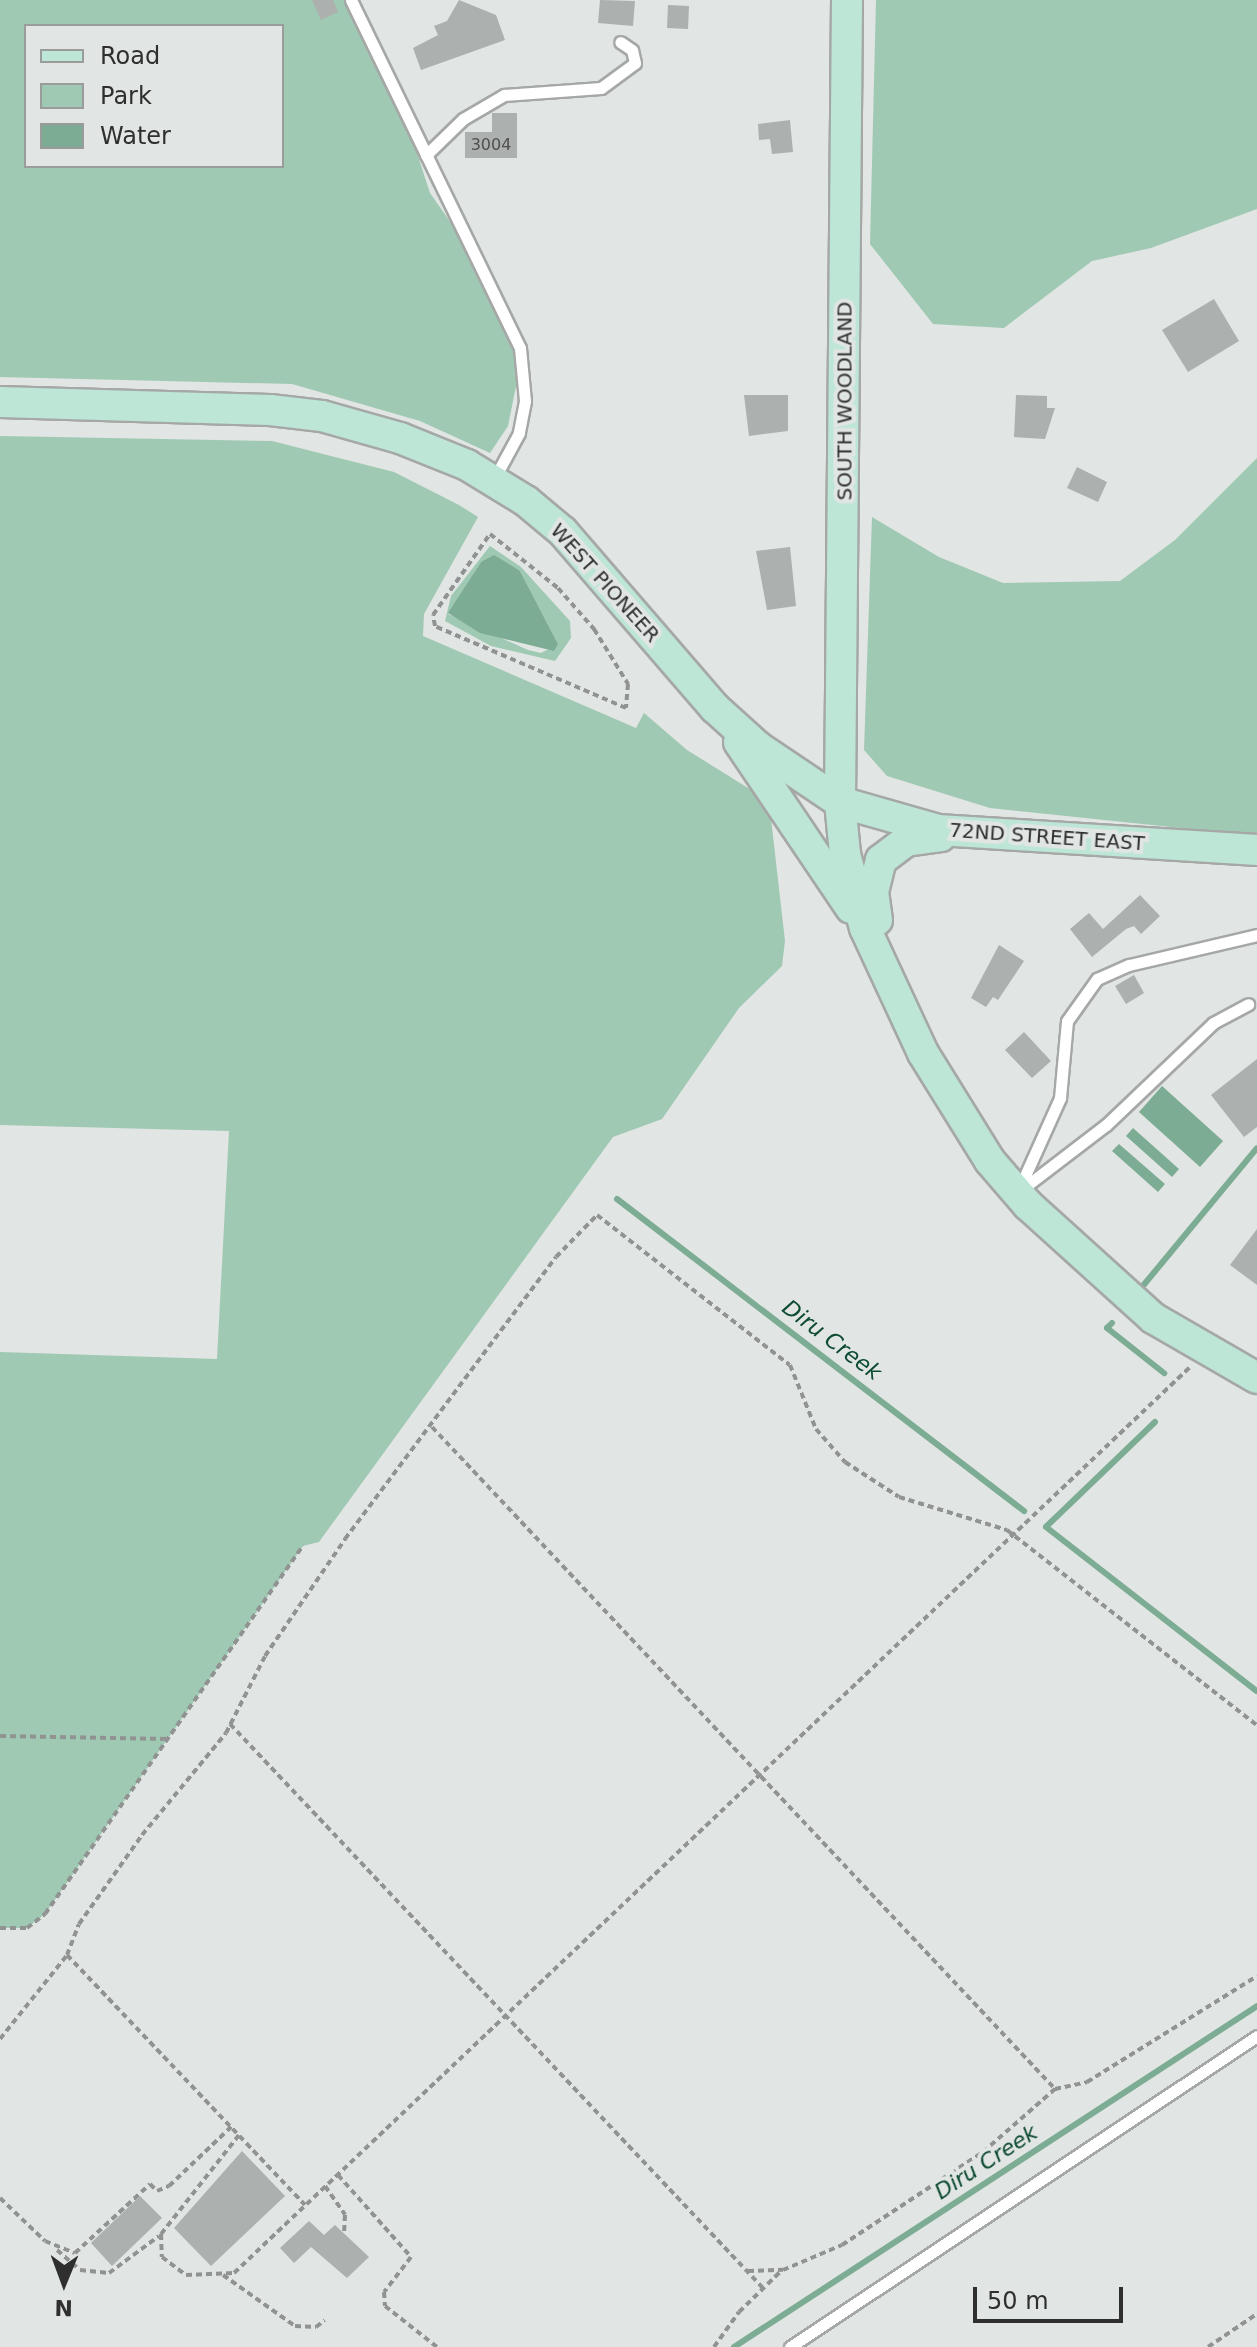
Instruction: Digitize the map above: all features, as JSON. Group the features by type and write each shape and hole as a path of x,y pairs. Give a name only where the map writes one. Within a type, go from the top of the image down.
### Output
{"main road":[{"name":"SOUTH WOODLAND","path":"847,0 840,802 845,854 865,928"},
{"name":"WEST PIONEER","path":"0,402 211,406 322,416 400,438 494,479 563,532 715,708 758,747 840,802"},
{"path":"715,708 865,928 885,977 964,1120 1017,1193 1103,1278 1205,1349 1257,1378"},
{"name":"72ND STREET EAST","path":"840,802 904,823 983,835 1257,850"},
{"path":"885,977 873,892 881,860 906,841 983,835"}],"lane":[{"path":"351,0 526,371 519,433 494,479"},
{"path":"426,155 463,119 504,95 601,88 635,63 632,50 620,42"},
{"path":"1017,1193 1060,1098 1067,1021 1097,979 1129,965 1257,935"},
{"path":"1017,1193 1106,1125 1213,1023 1248,1004"},
{"path":"790,2347 1257,2036"}],"path":[{"path":"490,534 558,588 594,629 628,684 626,708 435,626 433,615 490,534"},
{"path":"0,2039 67,1955 96,1899 230,1724 274,1643 556,1257 597,1215 790,1365 816,1429 845,1462 890,1493 995,1523 1257,1725"},
{"path":"161,2234 161,2254 170,2266 191,2276 234,2273 1015,1536 1205,1349"},
{"path":"432,1427 1055,2089"},
{"path":"0,1928 27,1928 45,1914 303,1545"},
{"path":"230,1724 504,2019 762,2287"},
{"path":"0,1736 169,1739"},
{"path":"67,1955 305,2205"},
{"path":"714,2347 762,2287 783,2270 858,2235 983,2152 1055,2089 1087,2082 1257,1976"},
{"path":"53,2245 69,2253 81,2250 150,2184 157,2191 169,2186 231,2127"},
{"path":"0,2198 80,2270 109,2273 161,2234 239,2135"},
{"path":"338,2175 411,2257 411,2265 384,2292 385,2306 437,2347"},
{"path":"325,2186 345,2215 344,2233"},
{"path":"747,2271 783,2270"},
{"path":"223,2275 295,2326 311,2328 325,2320"},
{"path":"1208,2347 1257,2314"}],"green space":[{"path":"0,0 344,0 415,147 430,193 458,233 520,366 508,426 490,453 420,421 292,384 0,377"},
{"path":"876,0 1257,0 1257,209 1151,248 1092,261 1004,328 933,324 870,244"},
{"path":"0,436 272,441 394,472 478,517 424,614 423,636 636,728 644,713 687,750 769,801 785,941 782,966 739,1008 662,1119 613,1137 319,1542 303,1546 45,1914 27,1928 0,1928 0,1352 217,1359 229,1131 0,1125"},
{"path":"1257,458 1257,836 990,808 887,776 864,750 872,517 939,557 1003,583 1120,581 1175,540"},
{"path":"490,546 521,567 570,621 571,638 555,661 491,646 445,621 451,596","holes":["481,562 520,571 558,644 541,653 448,614"]}],"water":[{"path":"494,555 520,571 558,644 554,651 480,633 448,613 481,562"},
{"path":"1162,1086 1223,1141 1200,1167 1139,1112"},
{"path":"1133,1128 1179,1169 1172,1177 1126,1136"},
{"path":"1119,1144 1165,1184 1158,1192 1112,1151"}],"building":[{"path":"312,0 333,0 338,12 321,20"},
{"path":"459,0 496,15 505,40 421,70 413,48 438,35 434,26 447,21"},
{"path":"600,0 635,1 633,26 598,23"},
{"path":"668,5 689,6 688,29 667,28"},
{"path":"492,113 517,113 517,158 465,158 465,132 492,132"},
{"path":"790,120 793,152 772,154 770,139 759,140 758,124"},
{"path":"1214,299 1239,341 1188,372 1162,330"},
{"path":"744,395 788,395 788,431 749,436"},
{"path":"1016,395 1047,396 1047,408 1055,408 1045,439 1014,437"},
{"path":"1077,467 1107,482 1098,502 1067,488"},
{"path":"790,547 796,606 767,610 756,551"},
{"path":"1140,895 1160,916 1141,934 1134,926 1126,929 1092,957 1070,929 1089,913 1103,929"},
{"path":"999,945 1024,961 998,1000 993,997 986,1007 971,998"},
{"path":"1134,975 1144,993 1126,1004 1115,986"},
{"path":"1024,1032 1051,1061 1032,1078 1005,1050"},
{"path":"1257,1059 1257,1127 1244,1137 1211,1095"},
{"path":"1257,1229 1257,1285 1230,1265"},
{"path":"242,2151 285,2196 211,2266 174,2228"},
{"path":"140,2196 162,2218 112,2266 91,2243"},
{"path":"309,2221 324,2235 335,2225 369,2257 347,2278 311,2247 294,2263 280,2248"}],"waterway":[{"name":"Diru Creek","path":"1142,1287 1257,1148"},
{"name":"Diru Creek","path":"617,1199 1024,1511"},
{"name":"Diru Creek","path":"1112,1323 1107,1328 1164,1373"},
{"name":"Diru Creek","path":"1155,1422 1046,1527 1257,1691"},
{"name":"Diru Creek","path":"734,2347 1257,2006"}]}
